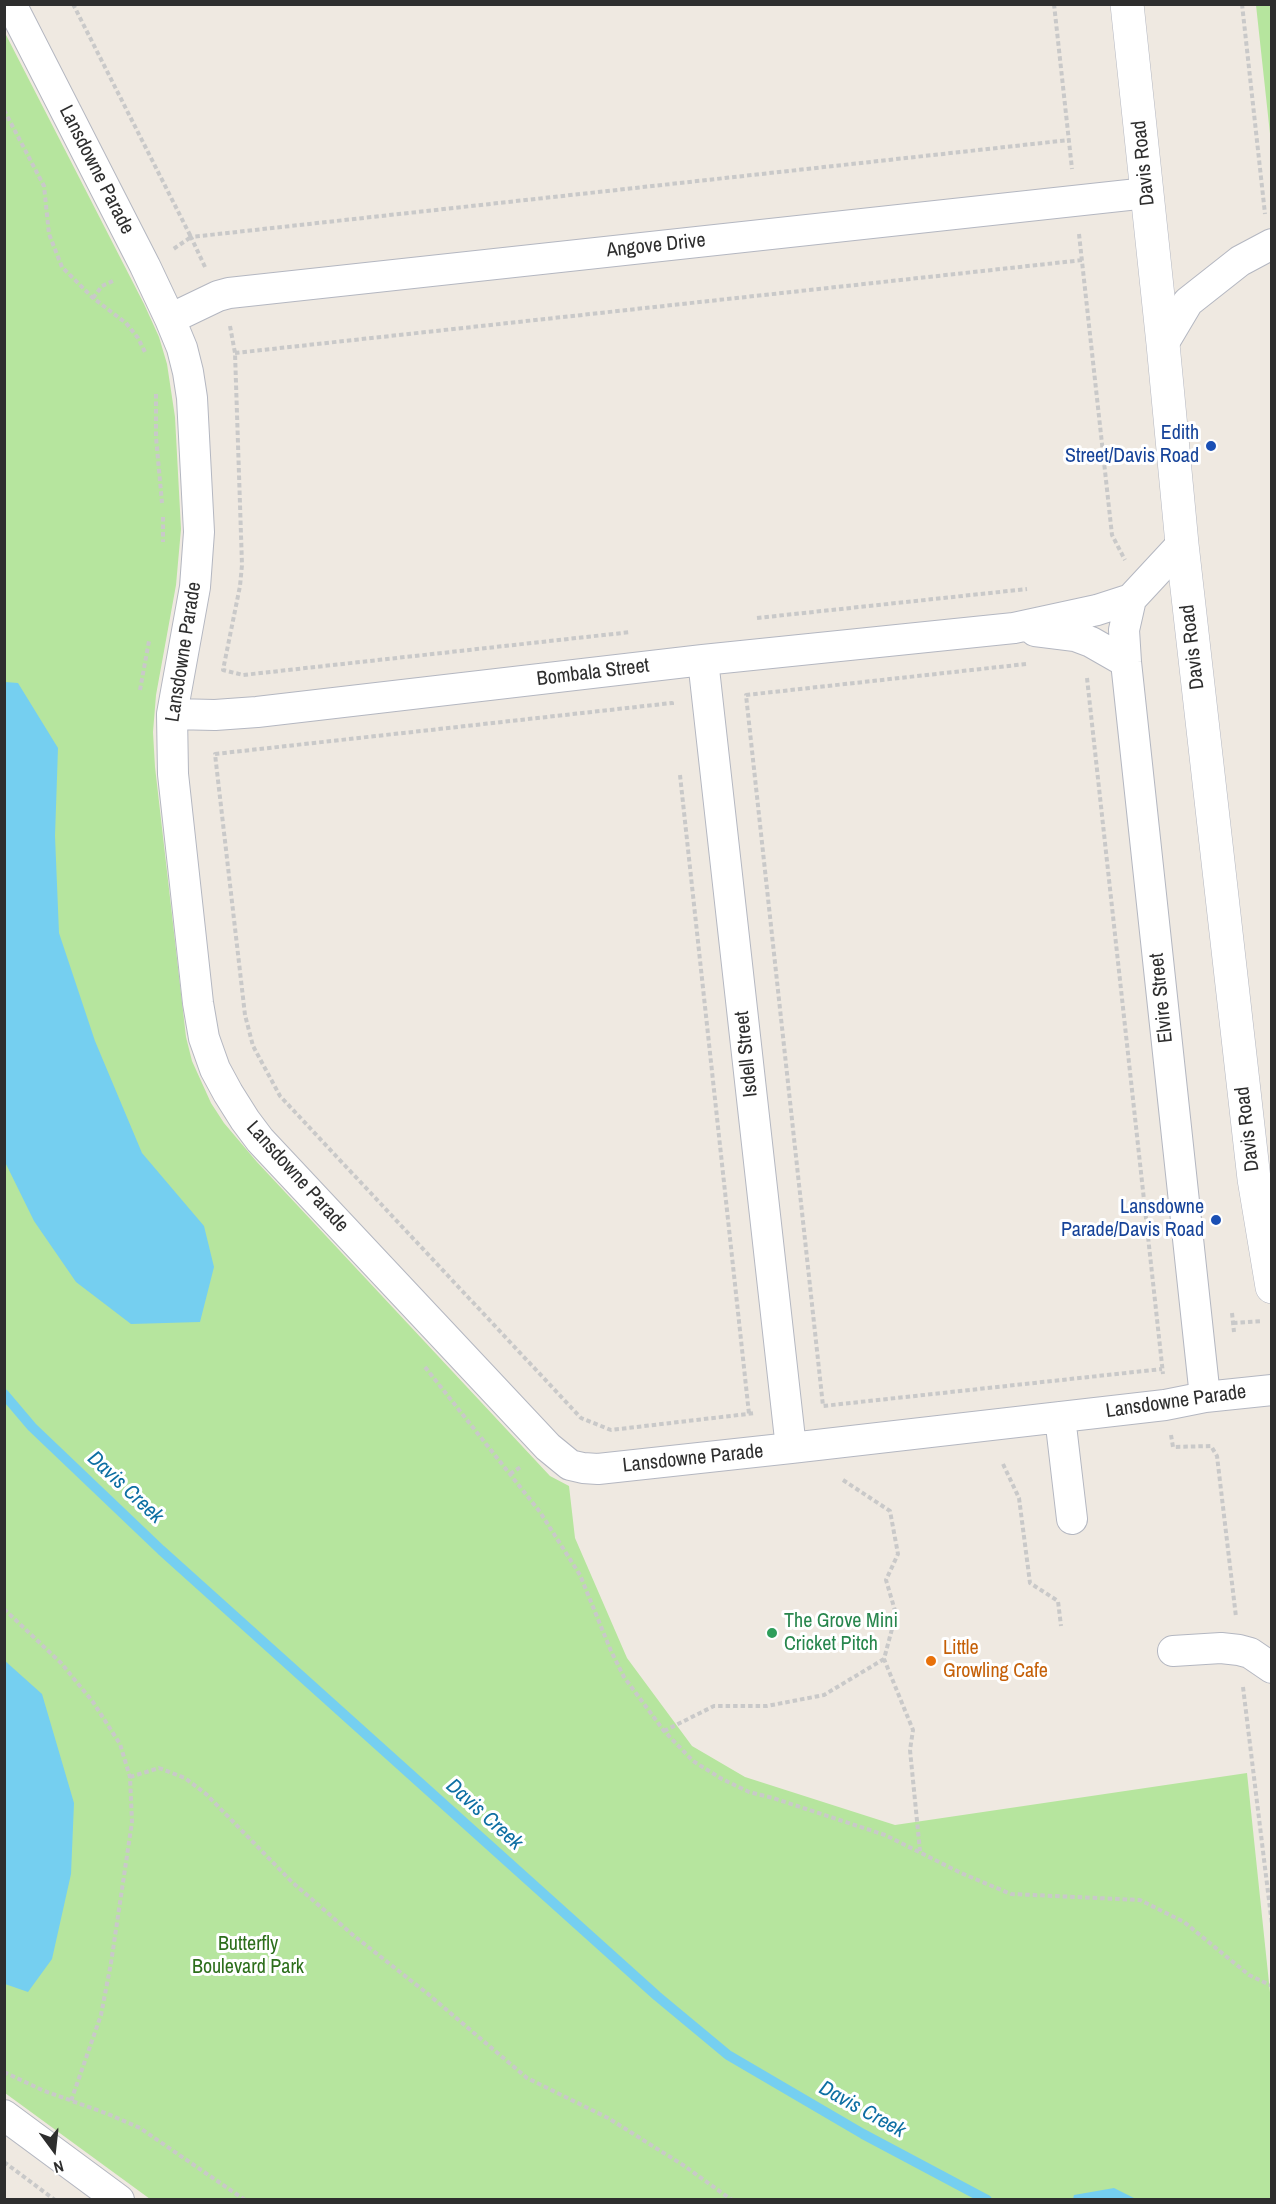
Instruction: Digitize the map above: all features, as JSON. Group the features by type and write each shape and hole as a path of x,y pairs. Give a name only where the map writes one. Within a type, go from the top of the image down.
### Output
{"street":[{"name":"Lansdowne Parade","path":"10,4 145,266 182,348 192,398 199,532 195,587 172,714 173,774 198,1003 204,1038 208,1053 224,1085 260,1140 548,1447 570,1465 582,1468 598,1469 1060,1418 1166,1405 1204,1397 1272,1390"},
{"name":"Davis Road","path":"1126,4 1164,344 1182,544 1254,1179 1272,1287"},
{"name":"Angove Drive","path":"170,319 218,296 265,289 1147,193"},
{"path":"1164,344 1188,302 1240,261 1270,245"},
{"name":"Bombala Street","path":"172,714 215,715 257,712 703,660 1014,628 1097,610 1131,599 1182,544"},
{"name":"Elvire Street","path":"1131,599 1124,630 1126,662 1204,1397"},
{"name":"Bombala Street","path":"1014,628 1075,636 1091,642 1126,662"},
{"name":"Isdell Street","path":"703,660 791,1448"},
{"path":"1060,1418 1072,1519"},
{"path":"1173,1651 1221,1648 1239,1650 1250,1653 1272,1668"},
{"path":"4,2115 119,2199"}],"path":[{"path":"73,4 191,237 229,321 235,353 242,565 223,670 243,675 641,631"},
{"path":"1242,4 1270,245"},
{"path":"4,110 44,186 49,234 62,267 93,298 126,323 138,338 147,355"},
{"path":"145,266 191,237 1069,140"},
{"path":"235,353 1083,261"},
{"path":"156,384 156,437 163,542"},
{"path":"746,620 1037,588"},
{"path":"140,695 150,634"},
{"path":"823,1406 746,695 1027,664"},
{"path":"1086,669 1166,1405"},
{"path":"673,715 672,703 215,754 245,1015 253,1046 280,1096 581,1418 610,1430 1162,1369"},
{"path":"680,774 749,1414"},
{"path":"421,1362 546,1521 580,1575 624,1677 664,1731 693,1761 749,1792 885,1835 1011,1894 1140,1900 1184,1922 1249,1975 1272,1986"},
{"path":"1003,1464 1019,1498 1030,1582 1058,1601 1061,1626"},
{"path":"843,1480 890,1511 898,1554 886,1581 896,1614 884,1659 913,1731 910,1750 920,1852"},
{"path":"4,1609 61,1663 93,1702 120,1743 130,1777 132,1822 111,1963 101,2015 71,2101"},
{"path":"664,1731 714,1706 767,1706 824,1695 884,1659"},
{"path":"130,1777 159,1768 185,1778 206,1794 300,1890 527,2078 608,2118 684,2165 732,2199"},
{"path":"4,2072 42,2091 140,2128 245,2199"},
{"path":"4,2162 55,2199"}],"green space":[{"path":"1256,5 1271,5 1271,143"},
{"name":"Butterfly Boulevard Park","path":"4,31 144,304 159,337 167,364 175,417 181,529 176,585 156,695 153,732 155,767 186,1037 192,1061 211,1103 224,1123 257,1162 550,1476 569,1486 575,1538 627,1658 692,1746 745,1777 895,1825 1247,1773 1271,2002 1271,2199 150,2199 5,2093"}],"water":[{"path":"5,682 18,683 58,748 55,836 59,933 95,1041 142,1153 204,1226 214,1267 200,1322 131,1324 76,1282 34,1221 5,1162"},
{"path":"4,1660 42,1694 74,1803 71,1874 52,1959 28,1992 5,1984"},
{"path":"1114,2188 1136,2199 1073,2199 1074,2195"}],"waterway":[{"name":"Davis Creek","path":"4,1394 32,1427 161,1550 657,1996 728,2055 863,2134 987,2200"}],"place":[{"name":"Edith Street/Davis Road","path":"1211,446"},
{"name":"Lansdowne Parade/Davis Road","path":"1216,1220"},
{"name":"The Grove Mini Cricket Pitch","path":"772,1633"},
{"name":"Little Growling Cafe","path":"931,1661"}]}
